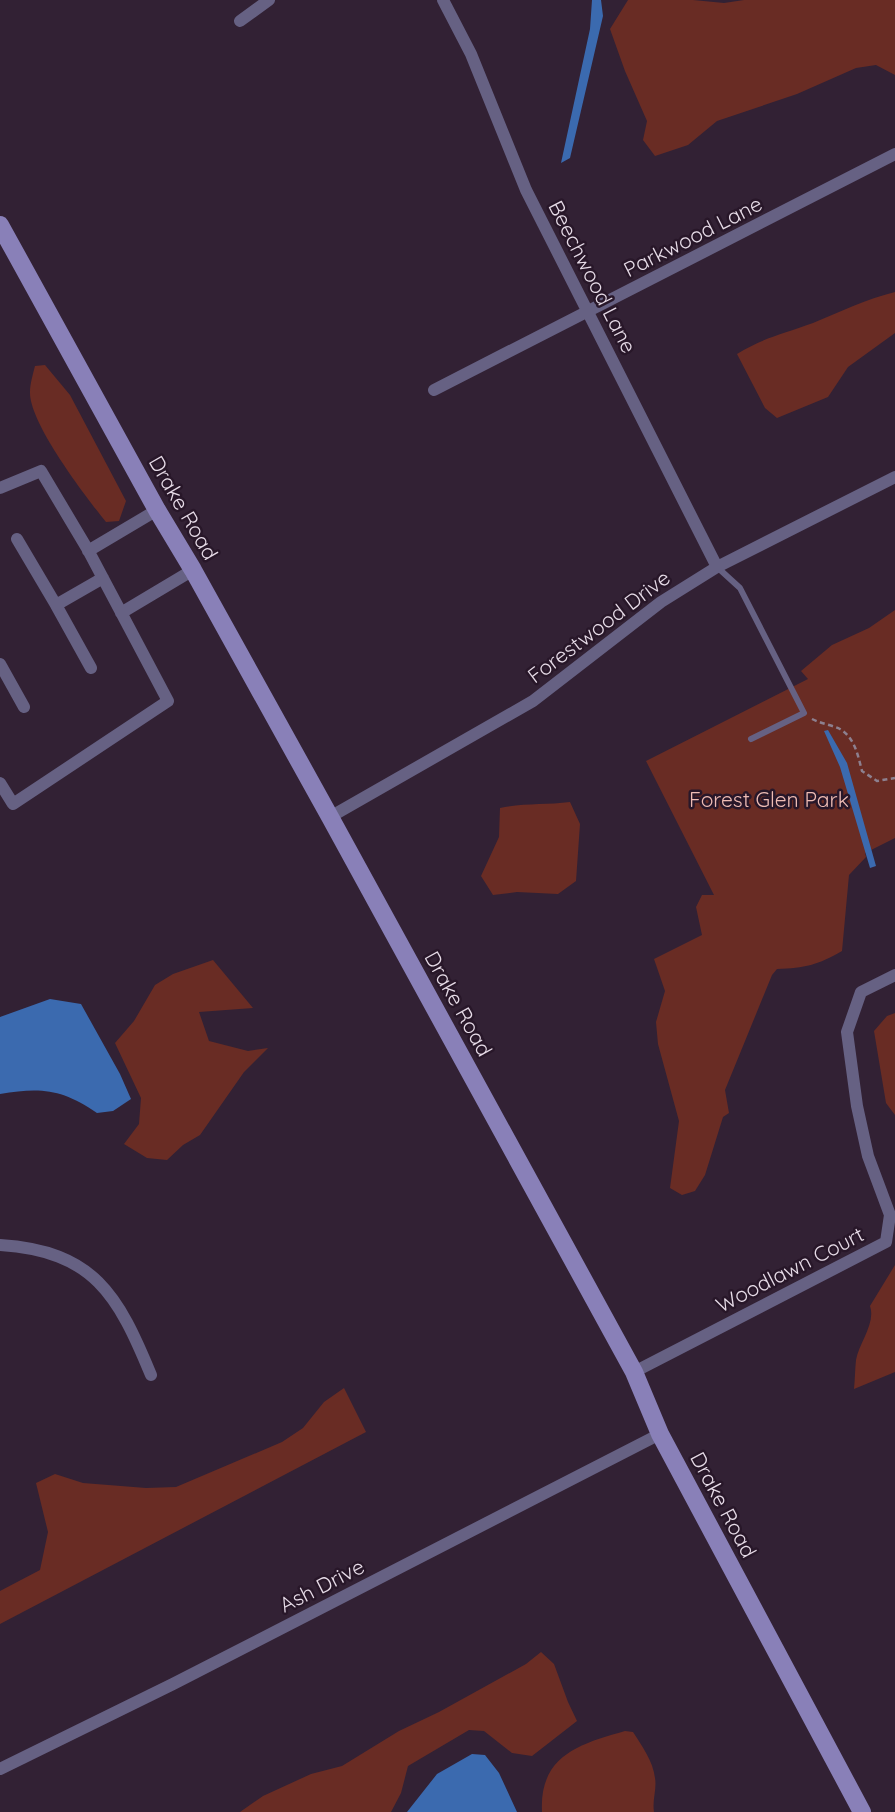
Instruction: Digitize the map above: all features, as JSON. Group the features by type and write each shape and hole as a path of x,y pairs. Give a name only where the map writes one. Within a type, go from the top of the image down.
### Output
{"street":[{"path":"240,21 269,0"},
{"name":"Beechwood Lane","path":"443,0 471,54 526,190 717,567"},
{"name":"Parkwood Lane","path":"434,390 895,154"},
{"name":"Drake Road","path":"0,225 330,817 634,1372 660,1434 862,1812"},
{"path":"0,488 41,471 103,578 168,701 13,804 0,783"},
{"name":"Forestwood Drive","path":"330,817 533,701 661,602 717,567 895,477"},
{"path":"88,551 157,510"},
{"path":"17,539 91,668"},
{"path":"121,613 193,570"},
{"path":"56,604 103,578"},
{"path":"0,664 24,707"},
{"name":"Woodlawn Court","path":"634,1372 886,1242 890,1215 868,1156 857,1106 847,1032 861,992 895,975"},
{"path":"0,1245 22,1246 60,1258 95,1277 106,1288 123,1314 151,1375"},
{"name":"Ash Drive","path":"0,1769 660,1434"}],"lane":[{"path":"717,567 740,588 804,713 751,739"}],"path":[{"path":"804,713 822,725 840,729 854,744 862,771 877,781 895,778"}],"green space":[{"path":"628,0 724,3 744,0 895,0 895,75 876,65 856,68 797,94 717,121 688,145 655,156 643,140 647,121 610,29"},
{"path":"895,292 895,333 848,367 828,397 777,418 765,408 737,354 765,340"},
{"path":"45,365 70,395 126,501 119,521 106,522 60,459 39,422 32,405 30,389 35,366"},
{"name":"Forest Glen Park","path":"895,610 895,838 865,853 866,857 849,875 842,951 811,965 777,969 772,975 725,1090 729,1113 723,1117 705,1175 695,1191 682,1195 670,1188 679,1121 658,1044 656,1022 665,991 654,959 702,935 696,907 702,895 714,895 646,761 808,679 801,671 832,645 869,628"},
{"path":"570,802 580,824 576,881 558,894 517,892 493,895 481,876 499,837 500,808"},
{"path":"213,960 253,1008 199,1012 209,1041 248,1051 268,1048 244,1072 200,1135 183,1145 167,1160 147,1158 124,1144 139,1124 141,1098 115,1043 134,1021 155,985 173,974"},
{"path":"895,1013 895,1115 886,1103 874,1031 887,1016"},
{"path":"895,1265 895,1372 854,1389 856,1360 871,1319 870,1306"},
{"path":"344,1388 366,1432 0,1624 0,1591 40,1570 48,1532 36,1483 55,1474 83,1483 146,1488 176,1487 282,1442 303,1428 324,1402"},
{"path":"541,1652 554,1664 577,1721 532,1756 512,1753 484,1731 469,1730 408,1766 401,1793 391,1812 240,1812 263,1796 311,1774 342,1766 399,1731 526,1664"},
{"path":"625,1731 633,1732 652,1766 655,1782 654,1812 542,1812 547,1778 565,1755 592,1741"}],"water":[{"path":"592,0 601,0 603,16 570,158 561,163 590,29"},
{"path":"828,730 847,763 876,866 870,868 840,767 824,731"},
{"path":"50,999 81,1004 131,1099 113,1111 97,1113 73,1099 51,1092 0,1094 0,1017"},
{"path":"472,1754 485,1755 499,1773 517,1812 407,1812 437,1774"}]}
